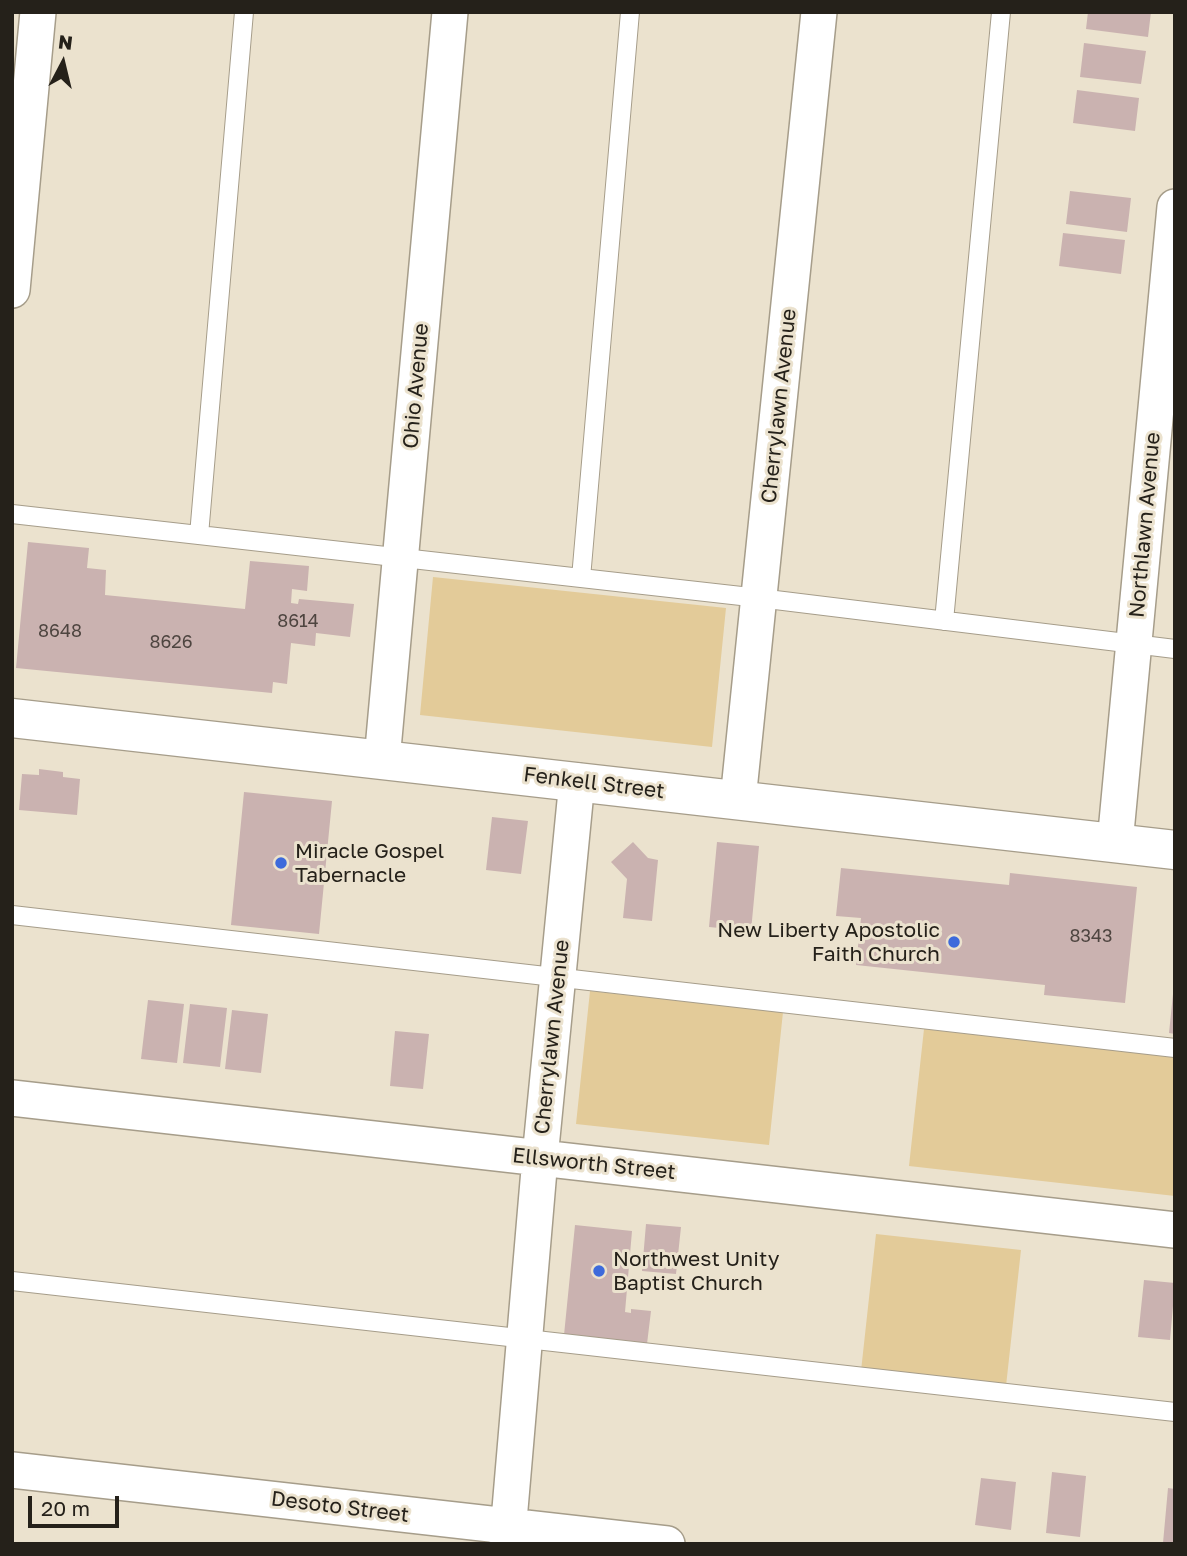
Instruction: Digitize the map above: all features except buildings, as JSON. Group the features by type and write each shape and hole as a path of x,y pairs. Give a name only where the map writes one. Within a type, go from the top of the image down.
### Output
{"street":[{"path":"12,290 37,12"},
{"name":"Ohio Avenue","path":"382,760 450,12"},
{"name":"Cherrylawn Avenue","path":"738,800 819,12"},
{"name":"Northlawn Avenue","path":"1115,843 1175,207"},
{"name":"Fenkell Street","path":"12,718 1175,850"},
{"name":"Cherrylawn Avenue","path":"508,1535 540,1158 577,781"},
{"name":"Ellsworth Street","path":"12,1098 1175,1230"},
{"name":"Desoto Street","path":"12,1470 508,1535 667,1544"}],"lane":[{"path":"199,536 244,12"},
{"path":"581,578 630,12"},
{"path":"944,621 1002,12"},
{"path":"12,514 759,598 1175,649"},
{"path":"12,915 1175,1048"},
{"path":"12,1281 1175,1412"}],"shaded area":[{"path":"433,577 726,608 712,747 420,715"},
{"path":"590,991 783,1012 769,1145 576,1124"},
{"path":"924,1029 1175,1057 1175,1196 909,1166"},
{"path":"876,1234 1021,1250 1006,1386 861,1371"}],"place":[{"name":"Miracle Gospel Tabernacle","path":"281,863"},
{"name":"New Liberty Apostolic Faith Church","path":"954,942"},
{"name":"Northwest Unity Baptist Church","path":"599,1271"}]}
